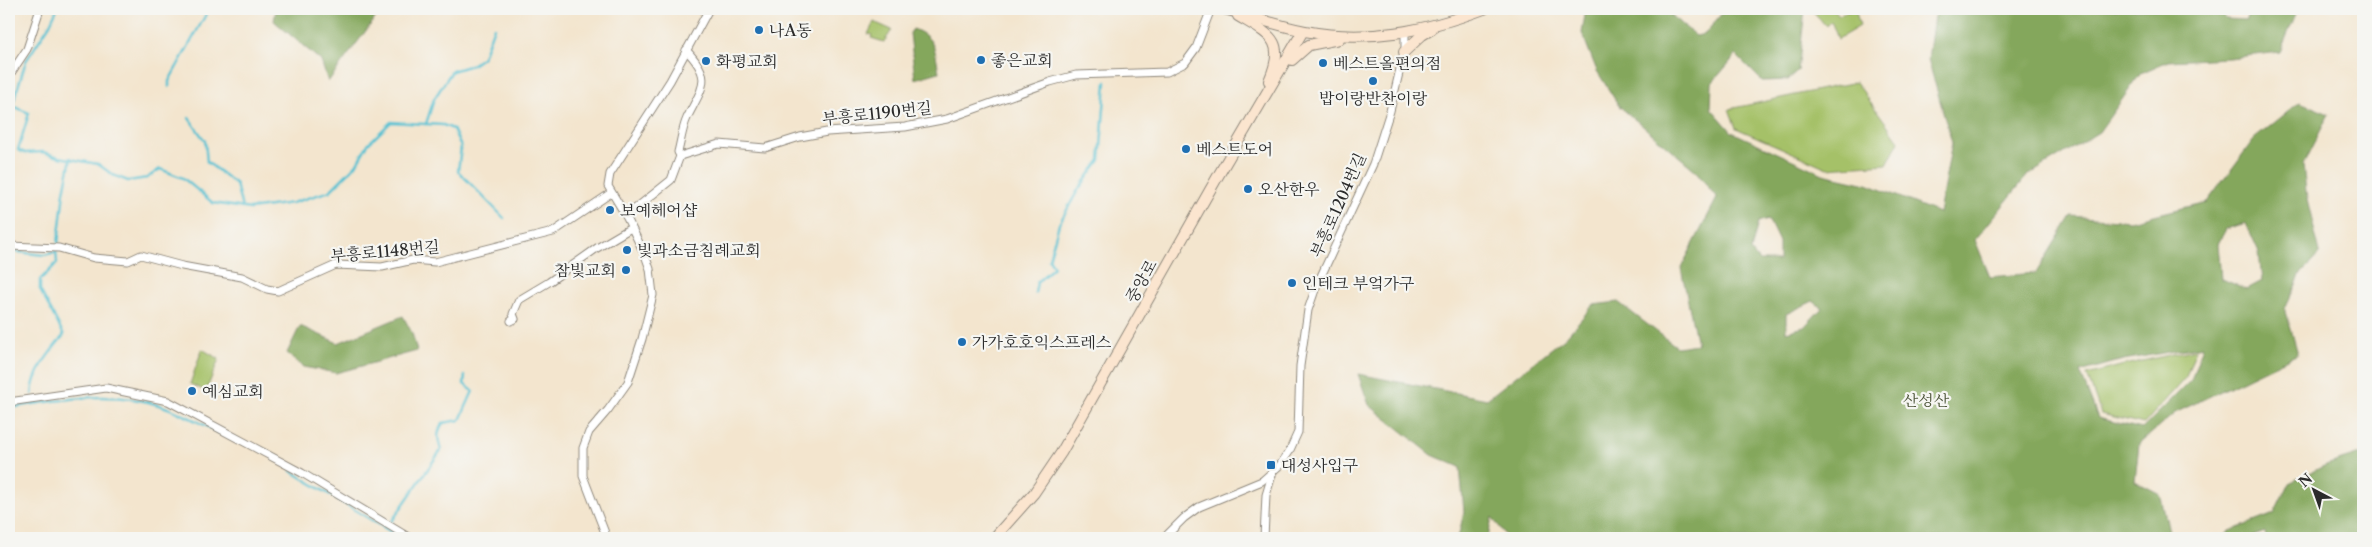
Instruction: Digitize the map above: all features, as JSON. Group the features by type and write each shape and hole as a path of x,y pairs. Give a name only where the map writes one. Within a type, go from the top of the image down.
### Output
{"main road":[{"path":"1225,9 1303,31 1351,37"},
{"path":"1225,9 1267,32 1275,46 1276,59 1272,74 1251,120"},
{"path":"1273,84 1294,57 1309,45 1351,37 1388,35 1440,25 1484,9"},
{"path":"1404,52 1422,35 1440,25"},
{"name":"중앙로","path":"994,538 1034,493 1061,454 1303,31"}],"street":[{"path":"9,76 27,49 40,9"},
{"path":"608,538 588,492 583,476 582,455 589,432 628,382 653,295 650,269 626,216 608,186 610,174 670,81 709,9"},
{"name":"부흥로1190번길","path":"680,156 719,144 765,148 800,137 826,132 905,127 947,119 1050,82 1076,75 1167,72 1185,63 1196,48 1211,9"},
{"name":"부흥로1204번길","path":"1164,538 1198,507 1262,481 1273,472 1289,452 1298,432 1300,366 1308,310 1316,287 1373,164 1390,111 1404,52 1404,32"},
{"path":"626,216 671,180 680,156 678,152 686,121 704,82 702,69 686,50"},
{"name":"부흥로1148번길","path":"9,246 59,248 94,258 128,261 141,255 182,266 242,277 267,289 278,291 336,265 382,267 412,260 435,262 553,232 611,193"},
{"path":"511,322 515,319 513,314 518,300 631,228"},
{"path":"9,402 106,388 168,402 302,473 410,538"},
{"name":"부흥로1204번길","path":"1264,538 1266,495 1273,472"}],"green space":[{"path":"276,9 382,9 328,82 321,61 274,21"},
{"name":"산성산","path":"1586,9 1663,9 1696,36 1705,34 1722,13 1720,9 1805,9 1798,71 1788,80 1762,81 1736,55 1712,83 1711,108 1732,132 1823,174 1867,184 1939,213 1952,143 1928,59 1934,16 1946,9 2219,9 2226,19 2247,20 2249,9 2298,9 2280,52 2229,58 2168,61 2141,73 2099,132 2027,176 1975,240 1990,277 2036,273 2071,216 2130,221 2207,202 2254,139 2300,102 2329,114 2303,165 2307,200 2320,253 2301,274 2285,308 2298,354 2175,413 2139,444 2135,481 2160,494 2169,531 2177,538 1508,538 1492,517 1488,538 1458,538 1464,512 1460,467 1432,455 1369,405 1358,374 1487,399 1566,337 1593,305 1618,302 1677,347 1697,344 1681,268 1717,198 1695,170 1619,106 1597,71 1582,33","holes":["1768,219 1779,242 1779,261 1759,261 1751,251 1758,222","2246,223 2259,252 2262,281 2247,289 2221,279 2218,244 2226,229","1813,301 1822,308 1804,327 1786,332 1786,314","2203,346 2191,380 2142,429 2098,418 2080,372 2123,360"]},
{"path":"1811,9 1834,9 1839,15 1855,9 1860,26 1838,39 1831,21 1826,26"},
{"path":"874,22 892,30 884,42 871,38 872,35 868,34"},
{"path":"913,29 921,32 930,41 935,51 939,72 915,79 910,33"},
{"path":"1856,82 1899,141 1887,164 1827,168 1736,128 1729,109"},
{"path":"403,316 412,333 417,351 336,373 303,367 287,353 300,326 338,343"},
{"path":"202,349 219,359 206,391 190,384"},
{"path":"2196,349 2186,377 2144,424 2101,414 2087,375"},
{"path":"2363,453 2363,538 2266,538 2265,532 2249,538 2222,538 2230,531 2274,514 2289,483 2326,465"}],"waterway":[{"path":"9,134 11,110 26,61 50,24 57,9"},
{"path":"169,87 169,81 209,9"},
{"path":"426,124 434,99 452,71 472,65 483,57 494,27"},
{"path":"1035,293 1037,282 1054,267 1049,259 1059,224 1078,190 1100,160 1106,82"},
{"path":"12,106 29,113 18,150 25,153 43,152 98,164 113,175 128,181 147,178 160,169 183,178 213,203 250,209 292,203 330,191 356,165 368,144 391,122 443,125 453,129 461,147 458,171 504,218"},
{"path":"189,118 205,141 207,162 236,184 242,208"},
{"path":"58,243 64,192 71,158"},
{"path":"9,251 44,255 56,252"},
{"path":"32,394 35,378 39,370 64,335 40,290 40,280 57,263 56,251"},
{"path":"392,521 441,450 438,436 443,423 460,420 473,391 464,384 465,376"},
{"path":"9,408 66,399 124,398 162,406 225,435"},
{"path":"291,471 401,538"}],"place":[{"name":"나A동","path":"759,30"},
{"name":"좋은교회","path":"981,60"},
{"name":"화평교회","path":"706,61"},
{"name":"베스트올편의점","path":"1323,63"},
{"name":"밥이랑반찬이랑","path":"1373,81"},
{"name":"베스트도어","path":"1186,149"},
{"name":"오산한우","path":"1248,189"},
{"name":"보예헤어샵","path":"610,210"},
{"name":"빛과소금침례교회","path":"627,250"},
{"name":"참빛교회","path":"626,270"},
{"name":"인테크 부엌가구","path":"1292,283"},
{"name":"가가호호익스프레스","path":"962,342"},
{"name":"예심교회","path":"192,391"},
{"name":"대성사입구","path":"1271,465"}]}
